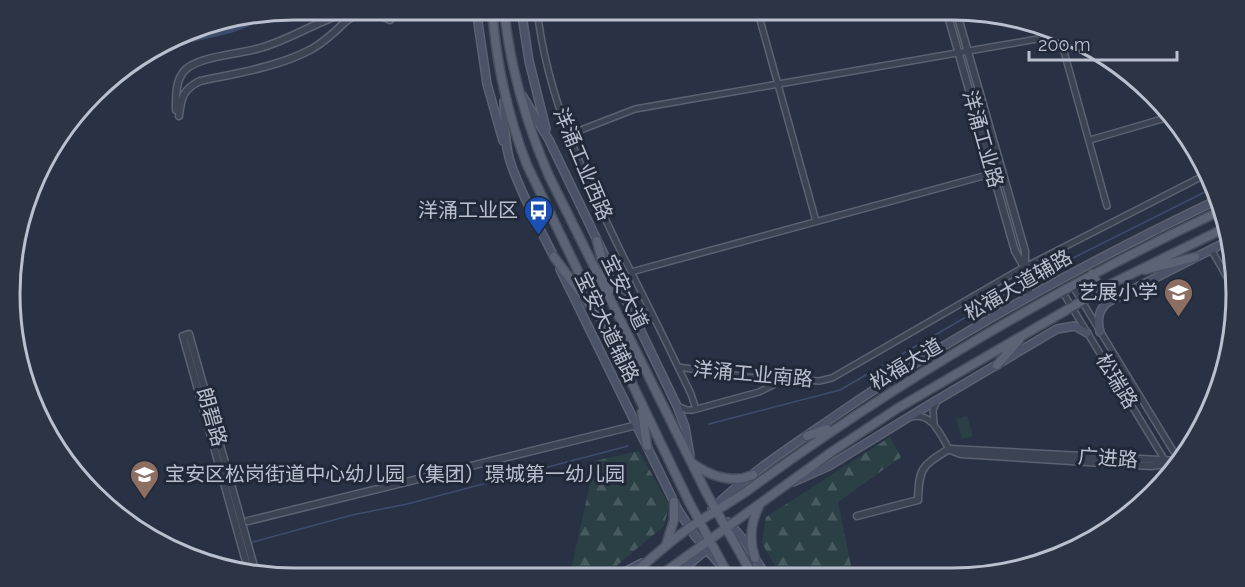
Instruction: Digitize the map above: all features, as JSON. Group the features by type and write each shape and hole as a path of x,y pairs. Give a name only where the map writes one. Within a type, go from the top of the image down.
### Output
{"main road":[{"path":"478,20 487,84 496,122 510,160"},
{"name":"宝安大道","path":"494,20 502,77 515,131 527,165 699,522 707,545 722,567"},
{"name":"宝安大道","path":"506,20 511,58 526,117 549,176 691,462 748,567"},
{"path":"522,20 535,91 554,148"},
{"name":"宝安大道辅路","path":"502,77 510,160 525,197 674,502 689,528 707,545"},
{"name":"宝安大道辅路","path":"517,84 554,148 677,406 684,423 691,462"},
{"name":"松福大道辅路","path":"715,509 753,475 886,382 1030,296 1129,242 1210,203"},
{"name":"松福大道","path":"642,567 715,509 905,382 1092,274 1214,214"},
{"name":"松福大道","path":"673,567 882,418 1081,301 1218,231"},
{"path":"597,241 617,314"},
{"path":"1100,332 1098,316 1105,303 1221,244"},
{"path":"554,257 602,323"},
{"path":"1125,277 1196,257"},
{"path":"1092,274 1101,290"},
{"path":"785,486 829,466 906,418 1061,328 1075,326 1087,333"},
{"path":"997,365 1026,333"},
{"path":"640,400 647,446"},
{"path":"807,436 842,423"},
{"path":"691,462 725,478 753,475"},
{"path":"665,547 674,520 674,502"},
{"path":"755,558 752,533 754,518 761,503"},
{"path":"728,527 742,536 760,567"},
{"path":"684,567 707,545"},
{"path":"636,567 650,560"}],"street":[{"path":"326,20 259,49 195,63 180,78 176,89 178,116 184,91 191,85 281,62 310,50 330,37 348,20"},
{"name":"洋涌工业西路","path":"539,20 547,67 568,135 592,193 691,394 695,409"},
{"path":"760,20 816,221"},
{"name":"洋涌工业路","path":"949,20 1016,251 1024,267"},
{"name":"洋涌工业路","path":"959,20 1026,251 1025,279 1030,296"},
{"path":"568,135 630,110 1045,36"},
{"path":"1062,43 1107,206"},
{"path":"1090,140 1163,119"},
{"path":"631,272 1002,171"},
{"name":"洋涌工业南路","path":"678,367 729,375 819,381 837,376 1024,267 1200,178"},
{"path":"1211,249 1225,273"},
{"name":"松瑞路","path":"1072,285 1175,452"},
{"name":"松瑞路","path":"1062,291 1167,462"},
{"name":"朗碧路","path":"246,563 186,335 253,564"},
{"path":"677,406 687,410 695,409 759,392 784,379"},
{"path":"857,516 918,500 919,476 928,463 949,449 935,425 933,410 938,399"},
{"path":"684,423 695,409"},
{"path":"906,418 921,416 935,425"},
{"path":"248,521 637,425"},
{"name":"广进路","path":"949,449 1167,462"}],"green space":[{"path":"967,416 973,436 962,439 956,419"},
{"path":"890,437 901,457 838,502 851,567 776,567 762,543 766,517"},
{"path":"639,451 669,505 664,526 615,567 572,567 595,461"}],"water":[{"path":"261,22 231,33 178,45 205,34"}],"waterway":[{"path":"1041,274 1206,192"},
{"path":"709,424 840,390 1011,291"},
{"path":"253,542 628,446"}],"place":[{"name":"洋涌工业区","path":"539,236"},
{"name":"艺展小学","path":"1179,318"},
{"name":"宝安区松岗街道中心幼儿园（集团）璟城第一幼儿园","path":"144,500"}]}
